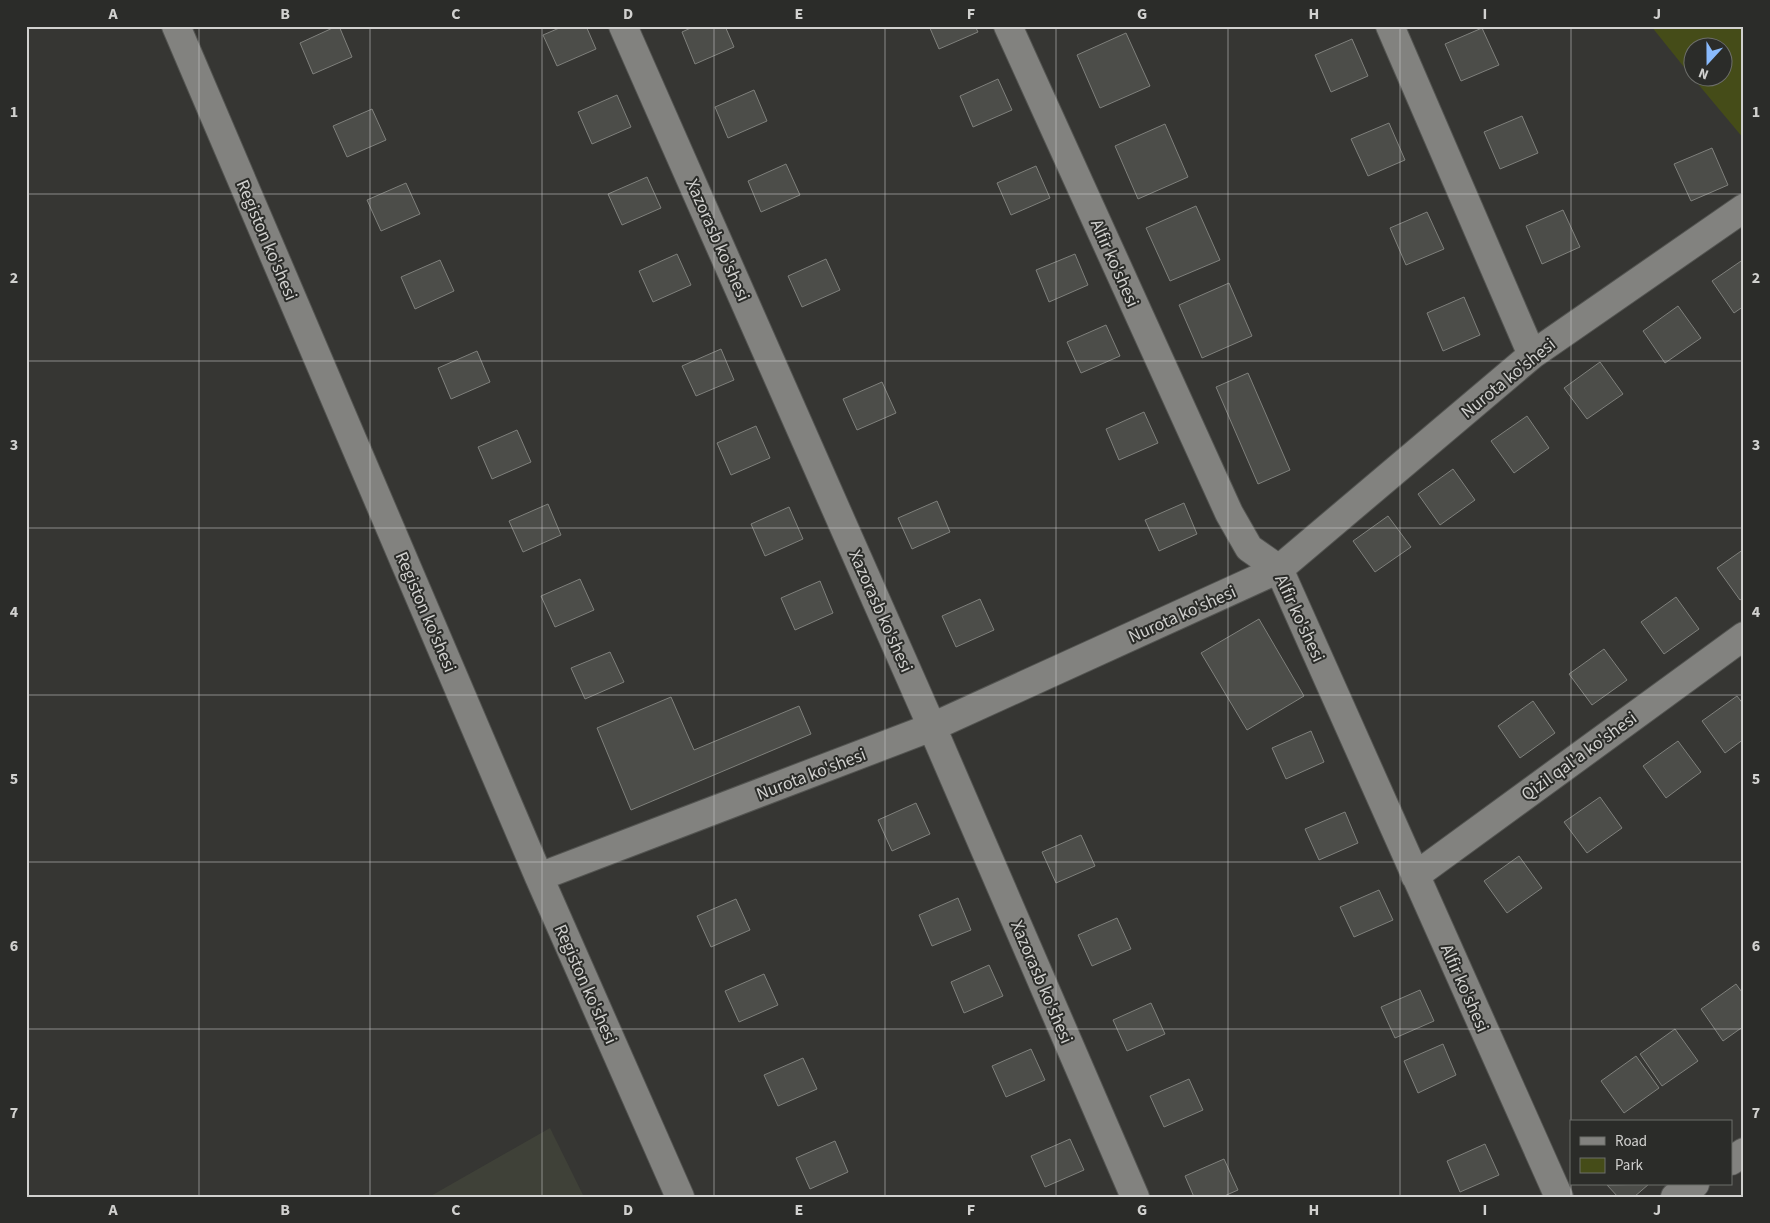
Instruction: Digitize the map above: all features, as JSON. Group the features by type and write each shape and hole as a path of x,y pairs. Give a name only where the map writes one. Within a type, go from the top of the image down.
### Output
{"street":[{"name":"Registon ko'shesi","path":"176,26 539,877 680,1197"},
{"name":"Xazorasb ko'shesi","path":"624,26 932,727 1135,1197"},
{"name":"Alfir ko'shesi","path":"1008,26 1229,513 1249,548 1280,569 1559,1197"},
{"path":"1390,26 1532,354"},
{"name":"Nurota ko'shesi","path":"539,877 932,727 1280,569 1532,354 1744,208"},
{"name":"Qizil qal'a ko'shesi","path":"1415,876 1744,636"},
{"path":"1675,1197 1691,1186"}],"shaded area":[{"path":"550,1128 584,1197 429,1197"}],"green space":[{"path":"1651,26 1744,26 1744,139 1701,88 1732,88 1732,38 1682,38 1682,65"}],"building":[{"path":"339,26 352,57 313,74 300,43"},
{"path":"564,26 586,26 596,49 557,66 543,35"},
{"path":"695,26 725,26 734,47 695,64 682,32"},
{"path":"929,26 975,26 978,32 939,49"},
{"path":"1482,28 1499,65 1461,81 1445,44"},
{"path":"1126,33 1150,86 1100,108 1077,55"},
{"path":"1352,39 1368,76 1331,92 1315,55"},
{"path":"998,79 1012,110 973,127 960,96"},
{"path":"754,90 767,121 728,138 715,107"},
{"path":"617,95 631,127 592,144 578,112"},
{"path":"372,109 386,140 347,157 333,126"},
{"path":"1522,116 1538,153 1500,169 1484,132"},
{"path":"1389,123 1405,160 1368,176 1351,139"},
{"path":"1165,124 1188,177 1138,199 1115,146"},
{"path":"1712,148 1728,185 1691,201 1674,164"},
{"path":"786,164 800,195 761,212 748,181"},
{"path":"1036,166 1050,198 1011,215 997,183"},
{"path":"647,177 661,208 622,225 608,194"},
{"path":"406,183 420,214 381,231 367,200"},
{"path":"1196,206 1220,260 1170,281 1146,228"},
{"path":"1563,210 1580,247 1542,264 1526,226"},
{"path":"1427,212 1444,249 1406,265 1390,228"},
{"path":"677,254 691,285 653,302 639,271"},
{"path":"1075,254 1088,285 1049,302 1036,270"},
{"path":"826,259 840,290 802,307 788,276"},
{"path":"1744,259 1744,306 1734,313 1712,281"},
{"path":"440,260 454,291 415,309 401,277"},
{"path":"1229,283 1252,336 1202,358 1179,305"},
{"path":"1464,297 1480,335 1443,351 1427,313"},
{"path":"1678,306 1701,338 1665,363 1643,331"},
{"path":"1106,325 1120,356 1081,373 1067,342"},
{"path":"721,349 734,380 696,396 682,366"},
{"path":"477,351 490,382 451,399 438,368"},
{"path":"1600,362 1623,394 1587,419 1564,388"},
{"path":"1248,373 1290,470 1258,484 1216,387"},
{"path":"882,382 896,413 857,430 843,399"},
{"path":"1144,412 1158,443 1119,460 1106,429"},
{"path":"1527,416 1549,448 1514,473 1491,441"},
{"path":"756,426 770,458 731,475 717,443"},
{"path":"517,430 531,462 492,479 478,447"},
{"path":"1453,469 1475,500 1440,525 1418,494"},
{"path":"937,501 950,532 912,549 898,518"},
{"path":"1184,503 1197,534 1159,551 1145,520"},
{"path":"548,504 561,535 523,552 509,521"},
{"path":"789,507 803,539 765,556 751,524"},
{"path":"1388,516 1411,547 1375,572 1353,541"},
{"path":"1744,549 1744,597 1740,600 1717,568"},
{"path":"580,579 594,610 555,627 541,596"},
{"path":"820,581 833,613 795,630 781,598"},
{"path":"1676,597 1699,629 1664,654 1641,622"},
{"path":"980,599 994,630 956,647 942,616"},
{"path":"1259,619 1304,696 1247,730 1201,653"},
{"path":"1604,649 1627,680 1592,705 1569,674"},
{"path":"610,652 624,682 585,699 571,668"},
{"path":"1737,696 1744,705 1744,739 1725,753 1702,721"},
{"path":"671,697 694,750 799,706 811,734 631,810 597,728"},
{"path":"1533,701 1555,733 1520,758 1498,726"},
{"path":"1311,731 1324,762 1286,779 1272,748"},
{"path":"1678,741 1701,772 1666,798 1643,766"},
{"path":"1600,797 1622,828 1587,853 1564,822"},
{"path":"916,803 930,834 892,851 878,820"},
{"path":"1345,812 1358,843 1319,860 1305,829"},
{"path":"1081,835 1095,866 1056,883 1042,852"},
{"path":"1519,856 1542,888 1507,913 1484,881"},
{"path":"1379,890 1393,920 1354,937 1340,907"},
{"path":"958,898 971,930 932,946 919,915"},
{"path":"736,899 750,930 711,947 697,916"},
{"path":"1117,918 1131,949 1092,966 1078,935"},
{"path":"989,965 1003,996 964,1013 951,982"},
{"path":"764,974 778,1005 739,1022 725,991"},
{"path":"1736,984 1744,995 1744,1026 1723,1041 1701,1009"},
{"path":"1420,990 1434,1021 1395,1038 1381,1007"},
{"path":"1151,1003 1165,1034 1127,1051 1113,1020"},
{"path":"1675,1029 1698,1061 1662,1086 1640,1054"},
{"path":"1443,1044 1456,1075 1418,1093 1404,1061"},
{"path":"1031,1049 1045,1080 1006,1097 992,1066"},
{"path":"1636,1056 1659,1088 1624,1113 1601,1081"},
{"path":"803,1058 817,1089 778,1106 764,1075"},
{"path":"1189,1079 1203,1110 1164,1127 1150,1096"},
{"path":"1070,1139 1084,1170 1045,1187 1031,1156"},
{"path":"835,1141 848,1172 810,1189 796,1158"},
{"path":"1485,1144 1499,1175 1460,1192 1447,1161"},
{"path":"1224,1159 1238,1190 1222,1197 1194,1197 1185,1176"},
{"path":"1608,1186 1647,1186 1634,1197 1618,1197"}]}
